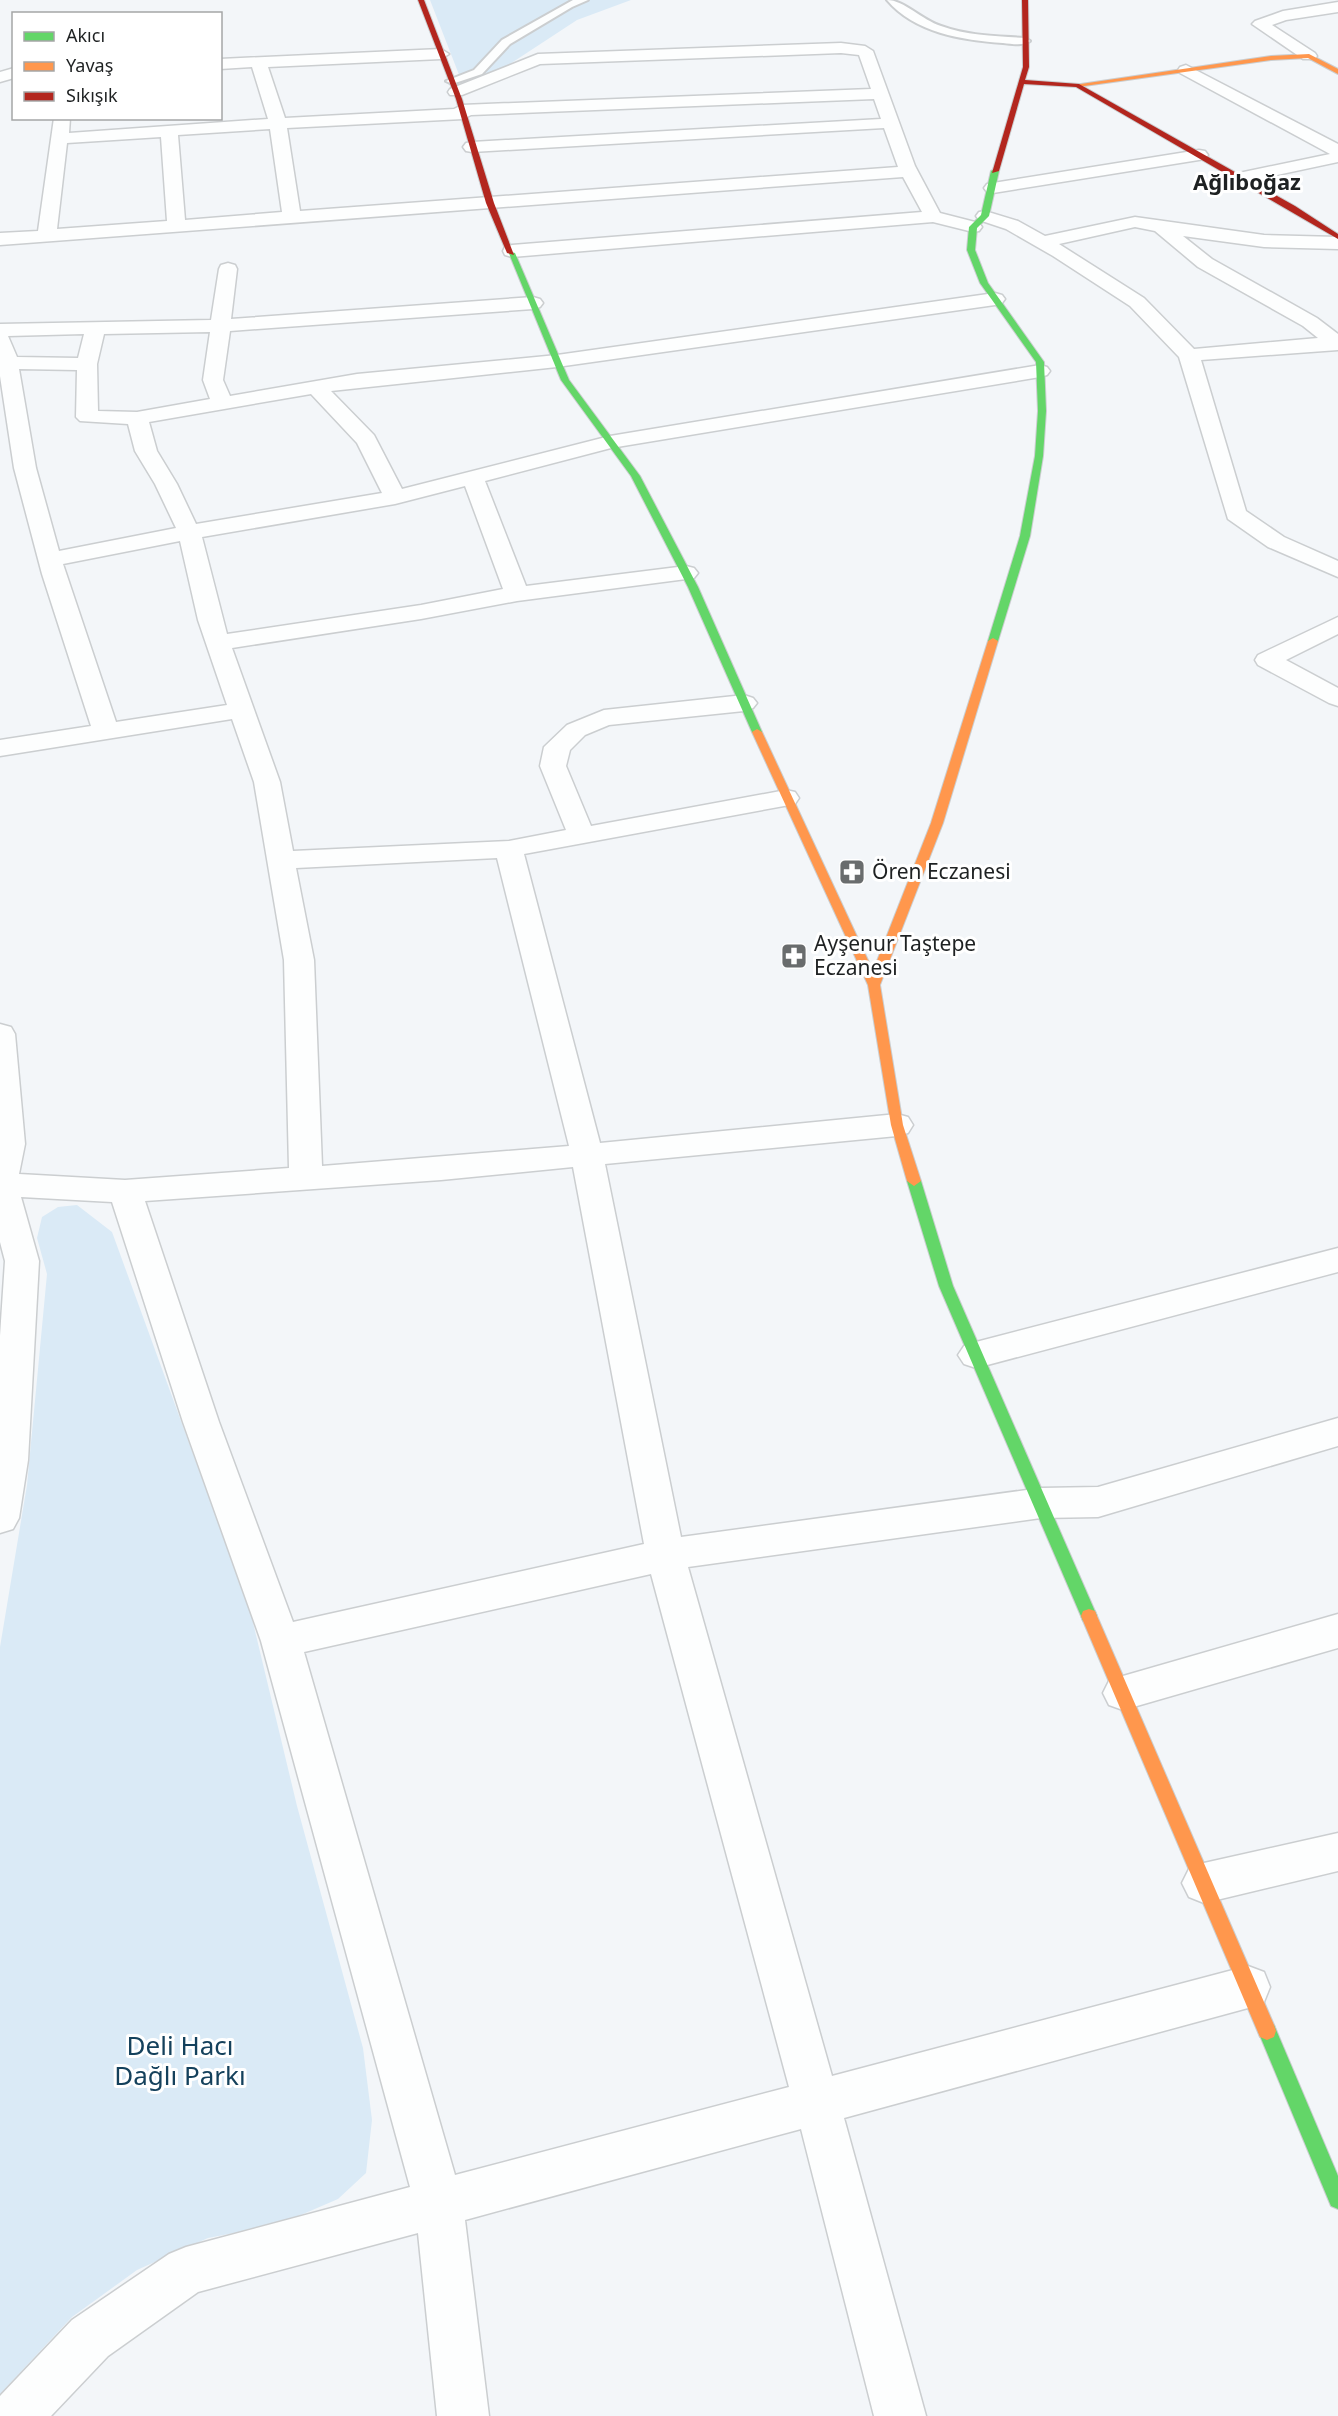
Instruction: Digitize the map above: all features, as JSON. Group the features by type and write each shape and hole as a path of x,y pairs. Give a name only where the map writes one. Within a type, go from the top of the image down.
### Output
{"street":[{"path":"421,0 454,87 490,203 565,380 634,476 686,573 786,798 874,985 897,1125 946,1286 1248,1987 1334,2178"},
{"path":"874,985 937,823 1025,536 1039,456 1042,411 1040,362 984,283 971,250 979,222 993,188 998,159 1023,82 1026,67 1025,0"},
{"path":"1338,7 1283,16 1260,24 1338,72"},
{"path":"454,87 538,59 841,48 865,51 908,171 933,217"},
{"path":"222,64 441,54"},
{"path":"1023,82 1077,85 1271,58 1309,56"},
{"path":"259,63 278,123 292,216"},
{"path":"1185,70 1338,150"},
{"path":"1077,85 1338,237"},
{"path":"59,139 462,112 879,94"},
{"path":"47,235 62,120"},
{"path":"472,147 890,123"},
{"path":"170,131 176,224"},
{"path":"993,188 1199,155"},
{"path":"1240,178 1338,157"},
{"path":"0,239 176,224 490,203 626,190 908,171"},
{"path":"512,251 933,217 1012,225 1137,302 1189,355 1236,514 1276,542 1338,570"},
{"path":"1043,242 1135,222 1264,240 1338,243"},
{"path":"1161,227 1205,263 1310,322 1337,343"},
{"path":"222,403 213,380 228,269"},
{"path":"95,328 87,364 87,417 136,418 357,380 557,362 995,299"},
{"path":"0,330 221,325 533,303"},
{"path":"0,338 8,363 16,469 50,560 106,731"},
{"path":"1189,355 1337,343"},
{"path":"8,363 87,364"},
{"path":"50,560 189,532 395,497 610,442 1040,371"},
{"path":"316,387 366,440 395,497"},
{"path":"136,418 146,451 166,484 189,532 210,620 267,782 298,960 306,1178"},
{"path":"473,477 517,594"},
{"path":"219,643 421,612 517,594 686,573"},
{"path":"1338,624 1267,660 1338,698"},
{"path":"582,836 553,766 557,747 576,730 604,718 744,703"},
{"path":"0,748 242,710"},
{"path":"281,860 509,849 786,798"},
{"path":"509,849 587,1154 665,1555 817,2103 900,2416"},
{"path":"0,1034 9,1144 1,1184 22,1262 10,1460 0,1518"},
{"path":"1,1184 124,1191 441,1168 897,1125"},
{"path":"124,1191 201,1422 281,1641 439,2204 463,2416"},
{"path":"976,1355 1338,1260"},
{"path":"281,1641 665,1555 1041,1503 1098,1502 1338,1432"},
{"path":"1123,1693 1338,1631"},
{"path":"1204,1883 1338,1852"},
{"path":"16,2416 90,2338 186,2271 1248,1987"}],"lane":[{"path":"454,87 478,72 506,42 568,5 583,0"},
{"path":"892,0 917,19 937,28 976,37 1025,41"}],"green space":[{"path":"430,0 631,0 577,20 496,73 463,85"},
{"name":"Deli Hacı Dağlı Parkı","path":"77,1205 112,1232 250,1610 297,1806 363,2048 372,2120 366,2173 338,2199 280,2224 208,2238 137,2270 72,2317 0,2394 0,1647 27,1485 47,1274 37,1238 42,1217 58,1207"}],"traffic: fast":[{"path":"993,641 1025,536 1039,456 1042,411 1040,362 984,283 971,250 973,227 985,216 995,171"},
{"path":"511,253 565,380 635,476 693,587 757,732"},
{"path":"914,1181 946,1286 1089,1616"},
{"path":"1267,2031 1338,2199"}],"traffic: slow":[{"path":"1077,85 1271,58 1309,56 1338,72"},
{"path":"874,985 937,823 993,641"},
{"path":"757,732 874,985 897,1125 914,1181"},
{"path":"1089,1616 1267,2031"}],"traffic: jam":[{"path":"421,0 459,99 490,203 511,253"},
{"path":"995,171 1026,67 1025,0"},
{"path":"1023,82 1077,85 1292,208 1338,237"}],"place":[{"name":"Ören Eczanesi","path":"852,872"},
{"name":"Ayşenur Taştepe Eczanesi","path":"794,956"}],"district":[{"name":"Ağlıboğaz","path":"1247,182"}]}
